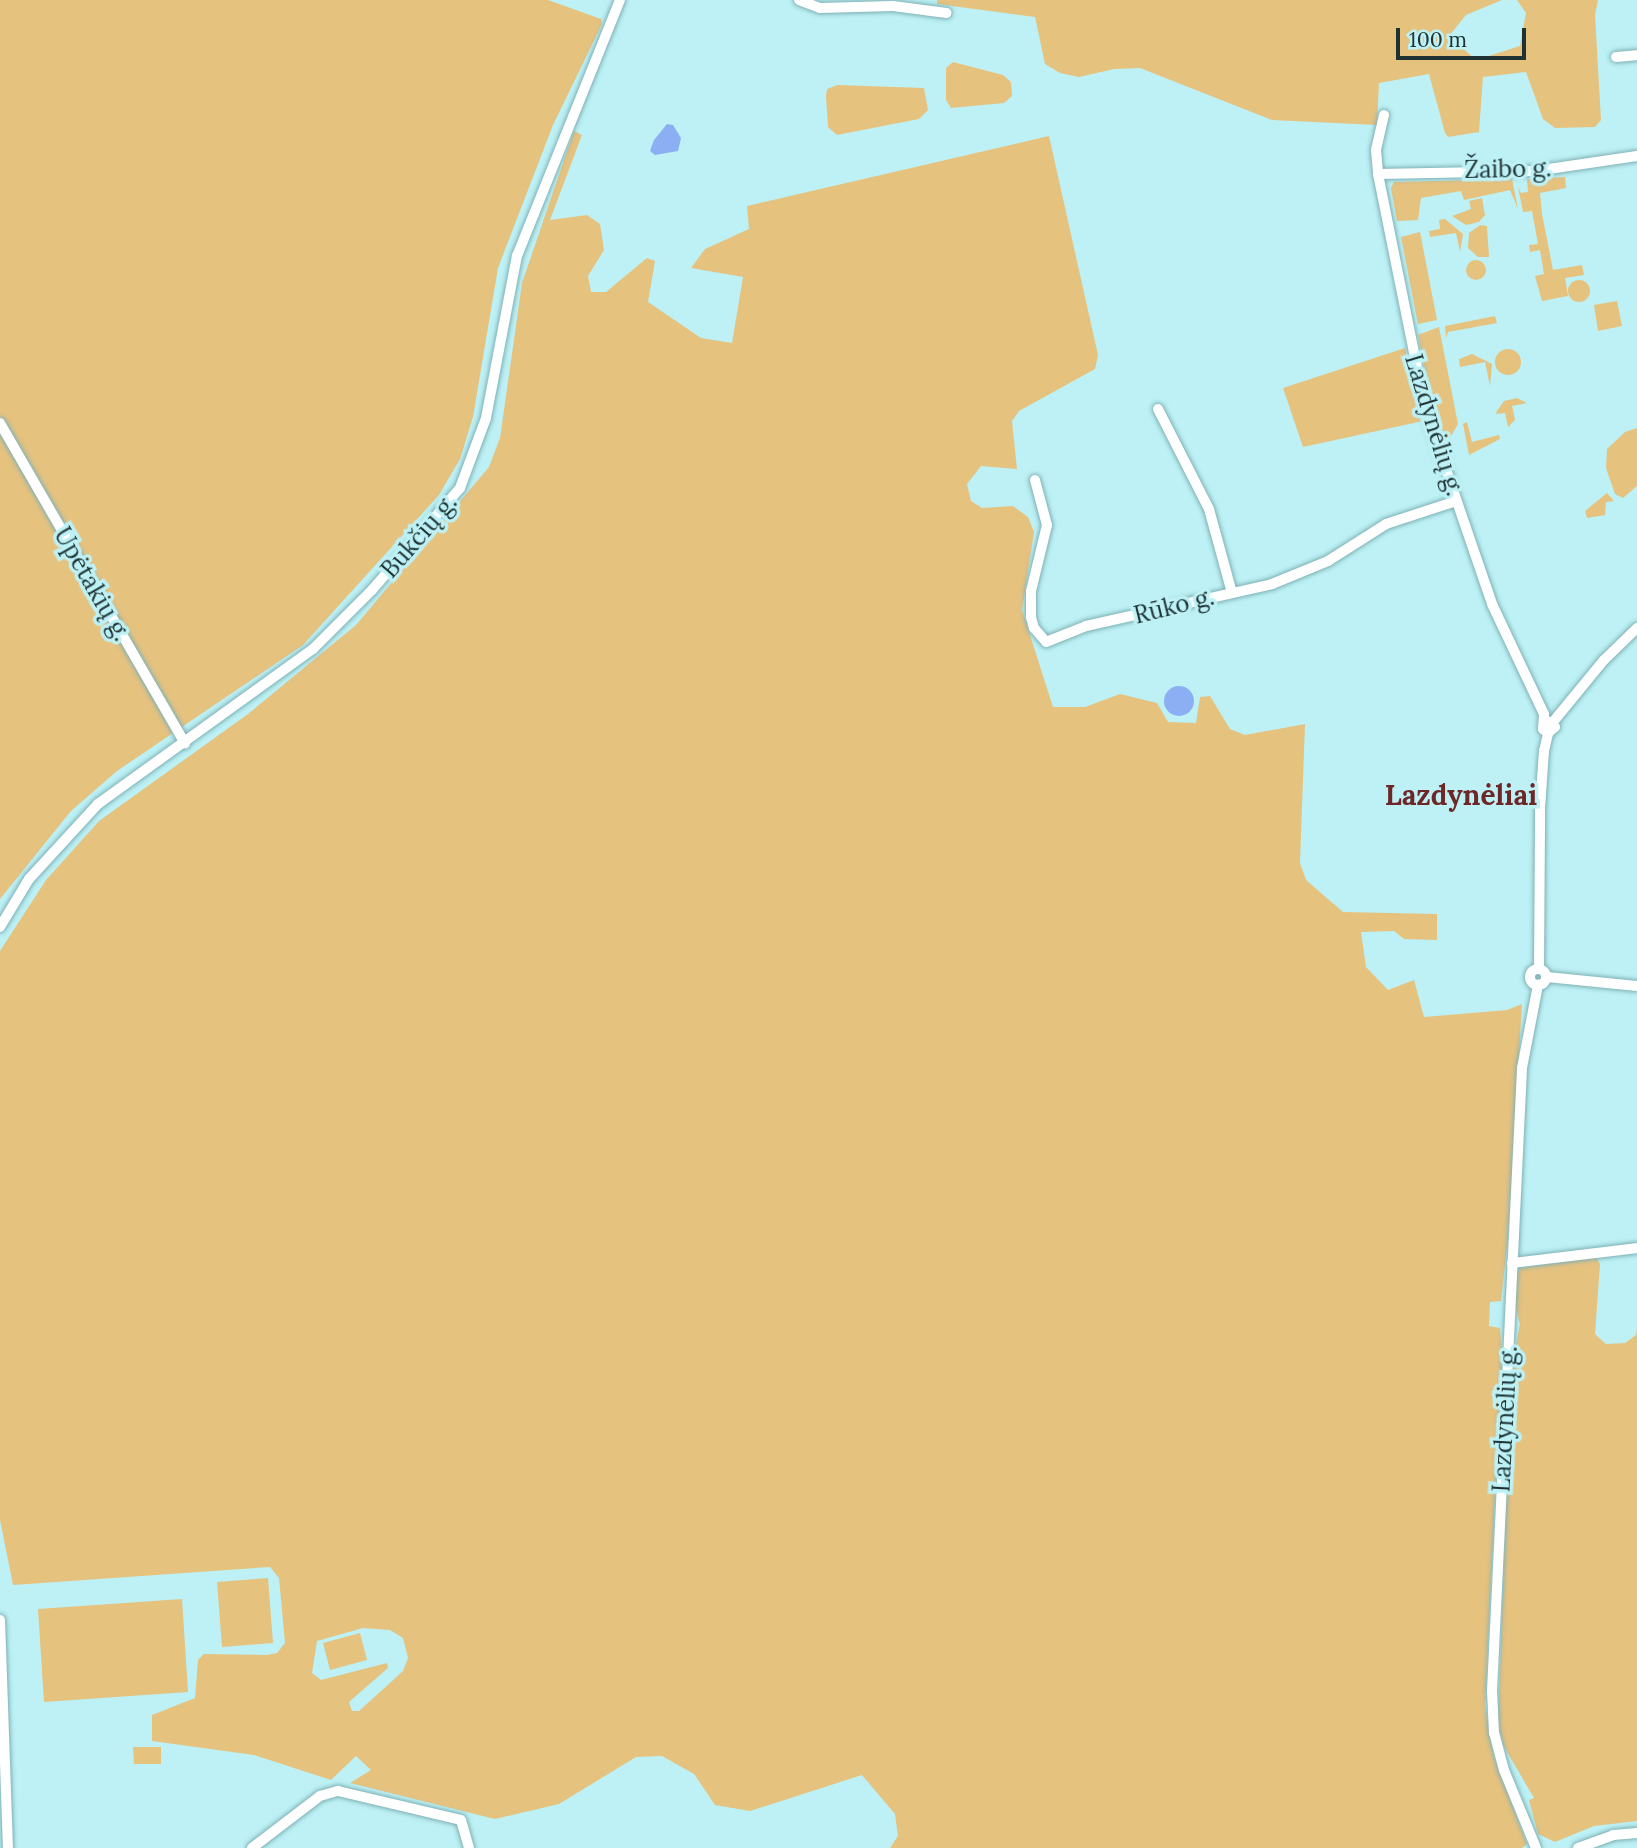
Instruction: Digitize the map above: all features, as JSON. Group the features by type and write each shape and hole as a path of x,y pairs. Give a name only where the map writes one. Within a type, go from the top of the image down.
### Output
{"street":[{"name":"Bukčių g.","path":"0,927 29,879 66,835 120,786 270,684 339,625 460,488 486,418 517,256 620,0"},
{"path":"799,0 820,8 893,6 947,13"},
{"path":"1616,57 1637,55"},
{"name":"Lazdynėlių g.","path":"1384,115 1376,150 1378,174 1409,342 1456,500 1492,604 1550,726 1539,822 1541,977 1522,1069 1492,1717 1504,1770 1536,1848"},
{"name":"Žaibo g.","path":"1378,174 1535,171 1637,156"},
{"path":"1158,409 1209,509 1232,593"},
{"name":"Upėtakių g.","path":"0,423 185,744"},
{"name":"Rūko g.","path":"1035,480 1047,525 1031,591 1031,617 1034,628 1046,642 1086,626 1232,593 1309,570 1386,524 1456,500"},
{"path":"1550,726 1604,660 1637,628"},
{"path":"1541,977 1637,986"},
{"path":"1512,1263 1637,1248"},
{"path":"0,1620 8,1848"},
{"path":"252,1848 320,1796 338,1791 461,1820 469,1848"},
{"path":"1578,1848 1613,1835 1637,1833"}],"shaded area":[{"path":"0,0 548,0 601,19 602,24 553,125 498,268 473,417 460,459 439,495 303,645 117,771 71,811 0,899"},
{"path":"937,0 1502,0 1466,15 1449,36 1476,60 1520,46 1526,13 1517,0 1598,0 1595,15 1601,120 1595,127 1555,128 1543,119 1526,72 1483,77 1479,132 1448,137 1429,74 1379,83 1377,125 1272,120 1140,68 1114,69 1079,77 1060,73 1045,64 1035,17 937,4"},
{"path":"953,62 1003,75 1011,82 1012,96 1004,103 951,108 946,100 946,68"},
{"path":"837,85 924,88 928,110 919,119 837,135 828,127 826,96 827,89"},
{"path":"574,131 582,135 550,220 587,215 600,224 604,250 588,276 591,292 606,292 647,258 655,261 648,302 701,338 732,343 743,277 691,268 705,249 749,229 747,206 1049,136 1098,355 1095,369 1019,411 1012,421 1017,469 981,466 967,484 971,501 982,508 1013,506 1028,517 1034,532 1022,610 1053,707 1085,707 1120,694 1157,703 1168,722 1196,723 1200,697 1210,696 1230,729 1245,735 1305,724 1300,863 1306,880 1343,912 1437,914 1437,940 1404,939 1394,931 1361,932 1366,967 1388,990 1414,980 1424,1017 1507,1010 1522,1004 1508,1237 1501,1301 1490,1302 1489,1326 1500,1328 1502,1352 1485,1706 1494,1757 1527,1844 1522,1848 890,1848 898,1836 895,1814 862,1775 750,1811 715,1805 694,1774 662,1756 636,1757 559,1804 495,1819 350,1783 371,1770 356,1756 331,1780 254,1755 152,1741 152,1715 195,1698 198,1660 204,1654 267,1655 277,1653 285,1643 279,1578 270,1567 13,1585 0,1520 0,951 46,880 99,821 248,714 356,625 489,467 500,438 522,283","holes":["363,1628 390,1630 403,1638 408,1658 403,1671 359,1711 352,1711 349,1702 388,1668 387,1663 321,1680 312,1673 317,1641"]},
{"path":"1565,177 1566,188 1540,193 1542,214 1553,270 1582,265 1584,275 1565,278 1568,296 1542,301 1535,276 1544,274 1540,250 1530,252 1529,245 1538,244 1532,211 1523,212 1518,187 1521,193 1528,192 1527,179"},
{"path":"1512,179 1518,209 1510,190 1464,200 1461,191 1421,198 1418,220 1397,221 1391,188 1394,182"},
{"path":"1482,198 1485,215 1479,222 1466,225 1452,216 1471,209 1469,201"},
{"path":"1445,219 1463,234 1460,252 1456,233 1430,237 1429,231 1440,229 1439,220"},
{"path":"1480,225 1487,226 1489,257 1478,257 1468,248 1469,233"},
{"path":"1420,232 1437,320 1418,324 1401,237"},
{"path":"1476,260 1483,263 1486,270 1483,277 1476,280 1469,277 1466,270 1469,263"},
{"path":"1579,280 1587,283 1590,291 1587,299 1579,302 1571,299 1568,291 1571,283"},
{"path":"1617,301 1622,326 1598,331 1594,305"},
{"path":"1495,316 1497,323 1448,332 1446,338 1445,326"},
{"path":"1439,327 1458,424 1447,443 1429,390 1418,335"},
{"path":"1405,348 1423,421 1303,447 1283,388"},
{"path":"1508,349 1518,352 1521,362 1518,372 1508,375 1498,372 1495,362 1498,352"},
{"path":"1472,354 1492,364 1490,386 1485,362 1460,367 1459,359"},
{"path":"1517,398 1527,403 1512,406 1515,420 1508,427 1505,413 1496,414 1504,401"},
{"path":"1467,422 1472,442 1499,435 1500,439 1469,455 1463,424"},
{"path":"1637,428 1637,486 1623,498 1615,494 1606,468 1607,449 1625,432"},
{"path":"1607,493 1614,501 1606,502 1605,515 1587,518 1585,511"},
{"path":"1596,1257 1600,1264 1595,1334 1606,1344 1625,1343 1636,1335 1637,1328 1637,1821 1594,1826 1555,1842 1538,1834 1529,1800 1534,1798 1503,1745 1498,1723 1511,1372 1520,1324 1514,1301 1517,1272 1521,1268"},
{"path":"268,1578 273,1643 222,1647 217,1582"},
{"path":"182,1599 188,1692 44,1702 38,1609"},
{"path":"360,1633 367,1660 330,1670 323,1643"},
{"path":"133,1747 161,1747 161,1764 134,1764"}],"water":[{"path":"667,124 673,125 681,138 678,151 655,155 650,151 654,140"},
{"path":"1179,686 1190,690 1194,701 1190,712 1179,716 1168,712 1164,701 1168,690"}],"district":[{"name":"Lazdynėliai","path":"1461,795"}]}
